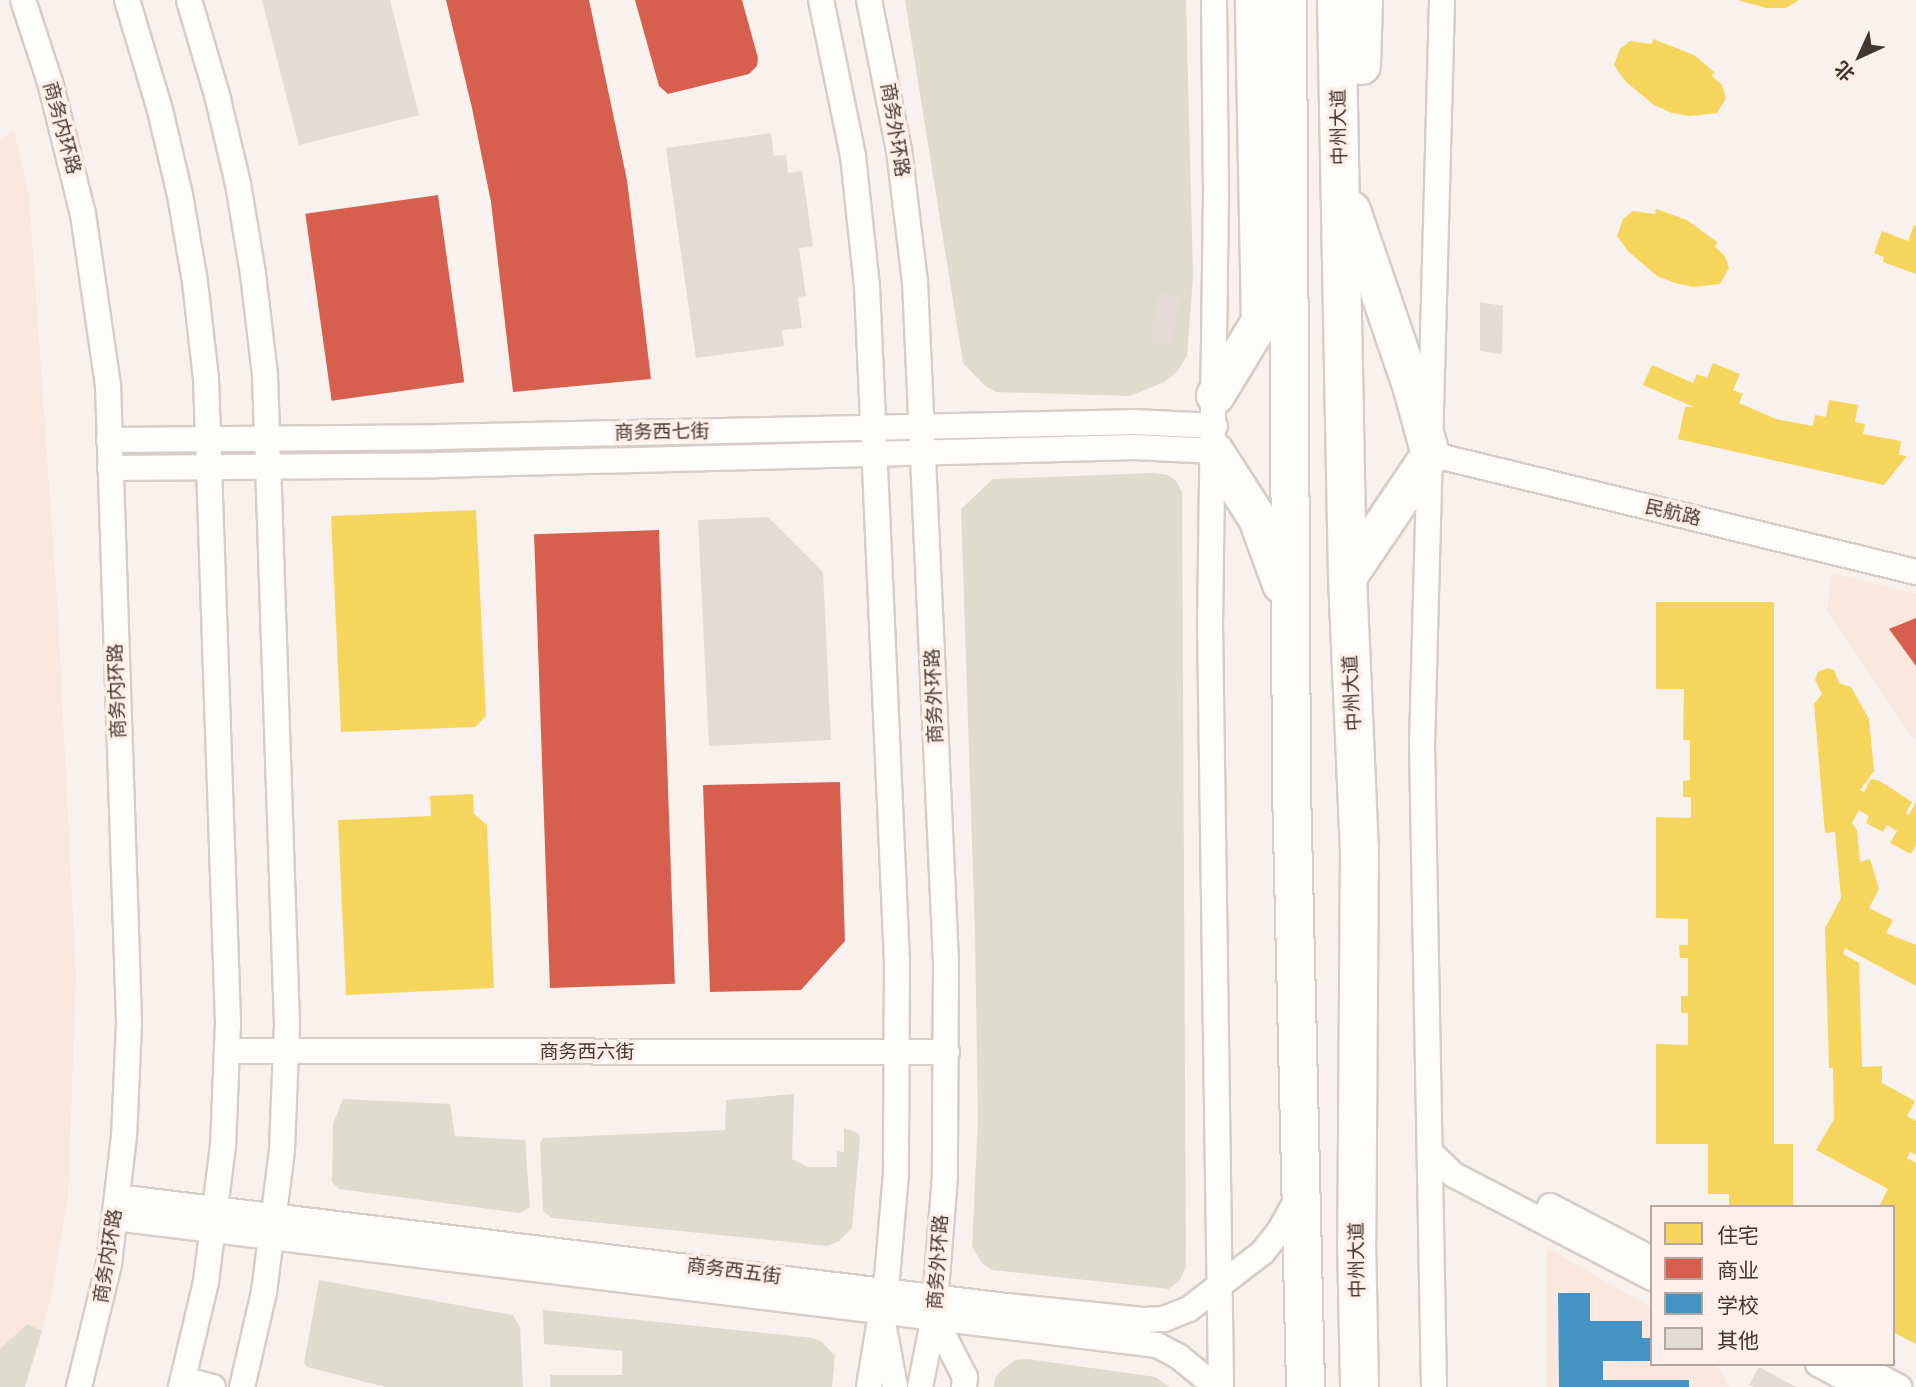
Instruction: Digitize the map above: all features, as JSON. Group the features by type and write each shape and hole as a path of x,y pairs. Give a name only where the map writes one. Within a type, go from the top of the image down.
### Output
{"highway":[{"path":"1254,0 1260,321 1214,424 1257,518 1290,607"},
{"path":"1287,0 1293,951 1305,1387"},
{"name":"中州大道","path":"1336,0 1347,577 1359,847 1356,1240 1359,1387"},
{"path":"1347,577 1430,454 1411,385 1340,177 1361,73 1363,0"}],"street":[{"name":"商务内环路","path":"23,0 54,95 83,214 106,372 109,440 130,1023 124,1136 109,1264 79,1387"},
{"path":"127,0 160,110 180,195 195,282 206,379 227,1051 223,1145 206,1282 182,1383 214,1387"},
{"path":"189,0 217,95 238,184 253,274 265,375 286,1051 282,1150 264,1292 242,1387"},
{"path":"821,0 853,156 867,286 875,428 898,1052 896,1173 883,1300 869,1387"},
{"name":"商务外环路","path":"869,0 900,149 915,282 924,427 947,1052 945,1176 935,1307 965,1377 964,1387"},
{"path":"1214,0 1214,424 1210,636 1218,1387"},
{"path":"1434,1387 1422,745 1442,0"},
{"name":"商务西七街","path":"109,440 1134,422 1214,424"},
{"name":"商务西七街","path":"110,468 267,467 1134,447 1214,424"},
{"name":"民航路","path":"1430,454 1916,572"},
{"name":"商务西六街","path":"227,1051 947,1052"},
{"path":"1430,1152 1461,1160 1650,1258"},
{"path":"1430,1152 1454,1175 1650,1277"},
{"name":"商务西五街","path":"935,1307 1164,1319 1189,1309 1263,1252 1280,1230 1300,1194"},
{"name":"商务西五街","path":"116,1208 935,1307 1157,1345 1178,1356 1218,1387"},
{"path":"883,1300 895,1387"},
{"path":"920,1387 935,1307"},
{"path":"1822,1366 1861,1387"},
{"path":"1859,1366 1899,1387"}],"shaded area":[{"path":"905,0 1186,0 1193,277 1187,356 1177,372 1164,382 1130,396 997,392 985,386 963,363"},
{"path":"14,130 29,195 58,615 76,978 68,1198 50,1301 42,1331 27,1324 0,1349 0,141"},
{"path":"1153,473 1168,475 1176,481 1182,492 1186,1267 1180,1280 1169,1289 992,1270 982,1263 972,1247 978,1120 975,933 961,509 993,479"},
{"path":"1832,573 1916,594 1916,743 1827,611"},
{"path":"794,1094 792,1159 808,1167 837,1167 837,1151 844,1152 844,1128 858,1133 860,1139 852,1228 839,1241 828,1246 552,1218 543,1211 540,1144 543,1138 725,1130 726,1100"},
{"path":"343,1099 450,1104 455,1136 525,1140 530,1207 520,1213 339,1189 332,1182 333,1124"},
{"path":"1547,1248 1650,1307 1650,1366 1717,1366 1729,1387 1547,1387"},
{"path":"319,1280 513,1315 520,1327 523,1387 385,1387 307,1367 304,1363"},
{"path":"543,1310 813,1338 822,1342 835,1356 832,1387 550,1387 550,1375 622,1375 622,1351 544,1344"},
{"path":"27,1324 42,1331 25,1387 0,1387 0,1349"},
{"path":"1027,1359 1156,1377 1169,1387 994,1387 995,1378 1001,1371 1015,1360"}],"building: 住宅":[{"path":"1737,0 1799,0 1786,8 1767,8"},
{"path":"1653,39 1694,55 1714,72 1712,76 1722,85 1726,98 1717,113 1690,116 1672,113 1654,105 1625,81 1614,65 1620,49 1630,41 1652,44"},
{"path":"1656,209 1687,220 1717,242 1715,247 1725,256 1729,268 1720,284 1693,287 1675,283 1657,276 1628,251 1617,236 1623,219 1633,211 1655,214"},
{"path":"1914,225 1916,274 1883,262 1884,257 1874,253 1882,231 1908,241"},
{"path":"1713,363 1740,374 1733,390 1743,394 1739,403 1776,419 1813,426 1815,415 1826,417 1829,400 1858,405 1855,422 1865,424 1863,434 1901,441 1899,455 1907,456 1884,485 1678,439 1685,407 1694,407 1643,385 1652,365 1693,383 1697,374 1707,378"},
{"path":"476,510 486,716 475,727 341,732 331,516"},
{"path":"1656,602 1774,602 1774,1144 1793,1144 1793,1205 1729,1205 1729,1194 1708,1194 1708,1144 1656,1144 1656,1044 1688,1045 1688,1013 1681,1013 1681,996 1688,996 1688,958 1680,958 1679,945 1688,945 1688,919 1656,918 1656,817 1691,818 1691,797 1683,797 1683,781 1690,780 1690,740 1683,740 1684,689 1656,689"},
{"path":"1827,668 1834,670 1839,683 1851,687 1869,719 1874,771 1860,790 1864,792 1871,779 1880,781 1912,802 1906,813 1909,815 1916,802 1916,845 1911,854 1890,843 1897,831 1887,825 1883,832 1866,823 1869,816 1859,810 1852,823 1857,830 1860,862 1870,859 1879,889 1869,908 1893,920 1886,933 1916,945 1916,986 1845,948 1843,954 1859,963 1862,1067 1882,1066 1882,1083 1915,1101 1907,1116 1916,1121 1916,1155 1910,1152 1907,1158 1916,1163 1916,1344 1895,1333 1895,1205 1880,1205 1888,1189 1816,1150 1834,1119 1833,1068 1829,1068 1825,928 1841,898 1835,832 1825,833 1814,704 1822,694 1815,680 1818,672"},
{"path":"473,794 474,814 487,825 494,988 346,995 338,820 431,816 430,796"}],"building: 商业":[{"path":"446,0 589,0 627,180 651,379 513,392 491,202"},
{"path":"635,0 742,0 758,58 757,66 749,74 668,94 659,86"},
{"path":"438,195 464,382 332,401 305,214"},
{"path":"659,530 675,984 550,988 534,534"},
{"path":"1916,618 1916,666 1889,629"},
{"path":"840,782 845,941 801,990 710,992 703,785"}],"building: 学校":[{"path":"1558,1293 1590,1293 1590,1321 1642,1321 1642,1338 1650,1338 1650,1361 1603,1361 1603,1380 1689,1380 1689,1387 1559,1387"}],"building: 其他":[{"path":"262,0 390,0 419,115 299,145"},
{"path":"771,133 774,156 786,155 788,173 802,171 813,246 799,248 806,296 798,297 802,328 782,330 784,346 696,358 666,148"},
{"path":"1159,292 1181,296 1172,345 1150,341"},
{"path":"1480,302 1503,306 1502,354 1480,351"},
{"path":"768,517 823,572 831,740 709,746 698,520"},
{"path":"1759,1367 1796,1387 1749,1385"}]}
